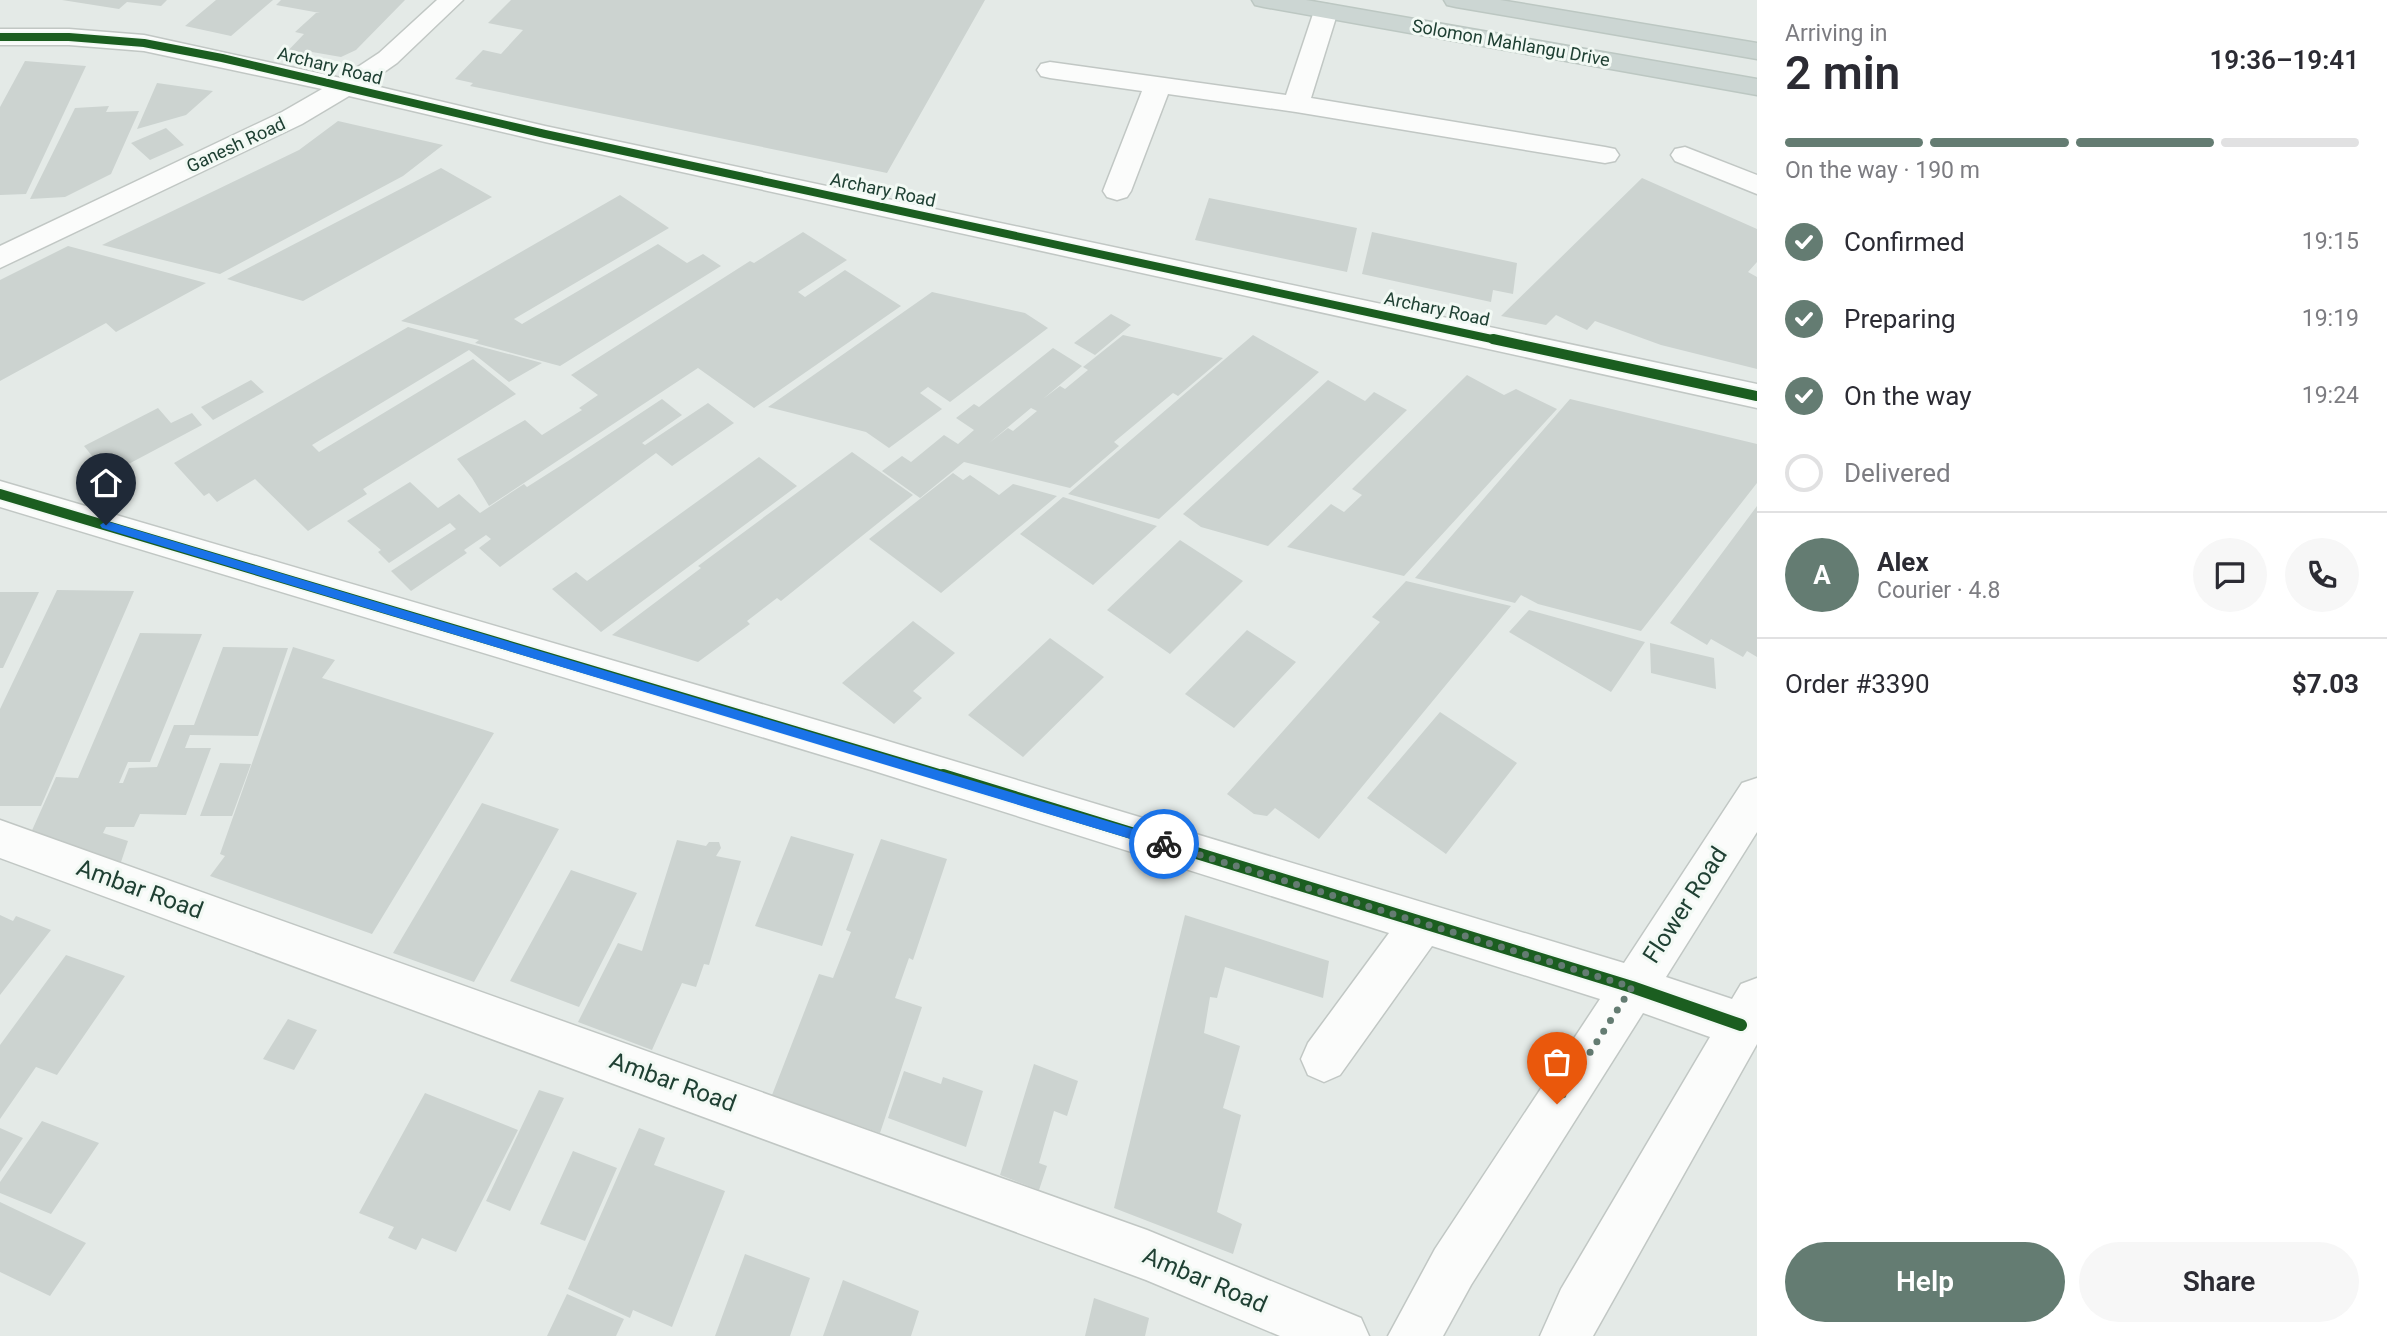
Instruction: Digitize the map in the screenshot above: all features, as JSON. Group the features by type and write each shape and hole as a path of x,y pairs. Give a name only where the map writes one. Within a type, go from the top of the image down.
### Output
{"main road":[{"name":"Solomon Mahlangu Drive","path":"1264,0 1754,88"},
{"name":"Solomon Mahlangu Drive","path":"1456,0 1757,51"}],"street":[{"name":"Ganesh Road","path":"0,258 292,118 344,88 388,58 451,0"},
{"path":"1296,104 1326,11"},
{"name":"Archary Road","path":"0,37 69,37 144,43 222,58 344,88 897,211 1757,396"},
{"path":"1050,70 1296,104 1605,155"},
{"path":"1117,191 1158,85"},
{"path":"1685,155 1757,186"},
{"path":"0,494 871,753 1632,987 1749,1012 1566,1336"},
{"name":"Flower Road","path":"1414,1336 1453,1267 1757,796"},
{"name":"Ambar Road","path":"0,839 1147,1255 1343,1336"},
{"path":"1324,1059 1423,923"}],"building":[{"path":"62,0 167,0 161,6 127,2 119,9"},
{"path":"216,0 273,0 231,36 185,26"},
{"path":"281,0 405,0 356,50 341,57 312,52 302,62 282,57 304,34 295,32 316,13 320,13 276,5"},
{"path":"511,0 985,0 887,173 470,86 473,83 455,79 483,50 501,54 523,30 488,23"},
{"path":"25,61 86,66 26,194 0,195 0,107"},
{"path":"157,83 213,91 186,115 137,129"},
{"path":"109,106 106,112 139,111 111,174 65,197 30,199 75,108"},
{"path":"338,121 443,145 403,176 220,274 102,245 299,150"},
{"path":"166,128 184,145 150,160 131,143"},
{"path":"441,168 492,197 303,301 227,279"},
{"path":"1642,178 1757,229 1757,262 1748,272 1757,277 1757,369 1661,345 1595,321 1587,330 1556,315 1546,325 1501,316"},
{"path":"620,195 669,228 514,319 522,324 658,244 687,263 703,254 721,266 560,366 475,343 479,340 401,321"},
{"path":"1209,198 1357,228 1347,272 1195,240"},
{"path":"803,232 847,260 798,292 805,297 845,270 901,306 754,408 698,368 489,506 457,459 525,420 542,435 582,410 579,408 598,395 571,375 750,261 754,263"},
{"path":"1372,232 1517,263 1513,294 1493,290 1491,302 1362,274"},
{"path":"68,246 206,283 116,332 106,323 0,381 0,280"},
{"path":"932,292 1025,313 1048,328 950,402 928,387 920,393 942,409 889,448 866,432 768,407"},
{"path":"1111,314 1131,325 1095,355 1074,343"},
{"path":"408,327 542,363 509,382 469,350 312,445 319,452 473,359 516,394 363,489 367,494 308,531 255,479 217,502 209,493 204,496 174,463"},
{"path":"1123,335 1223,358 1178,396 1173,393 1114,442 1119,446 1070,488 964,462 920,498 882,471 902,456 911,462 944,435 958,444 974,430 956,418 974,404 979,407 1053,348 1082,366 1043,399 1060,386 1065,389 1088,370 1083,367","holes":["1031,408 1037,411 1013,431 1008,428 989,443"]},
{"path":"1253,335 1319,372 1159,519 1068,494"},
{"path":"1467,375 1504,395 1516,389 1557,409 1404,576 1287,547 1331,504 1344,512 1362,495 1352,489"},
{"path":"251,380 264,392 213,420 201,407"},
{"path":"1328,380 1365,401 1374,392 1407,410 1268,546 1201,527 1183,514"},
{"path":"662,399 682,415 642,443 645,445 708,403 734,423 672,466 656,453 500,567 479,548 491,539 486,535 464,550 467,553 411,591 391,571 456,529 450,523 389,563 378,552 381,550 347,521 410,482 438,508 459,494 480,513 524,484 527,487"},
{"path":"1570,399 1757,444 1757,483 1641,631 1538,604 1521,595 1515,603 1415,578"},
{"path":"158,408 171,423 192,413 202,425 104,477 93,464 97,462 84,446"},
{"path":"852,452 913,495 781,601 777,598 747,621 750,624 698,662 612,635 701,568 698,566"},
{"path":"759,457 797,486 601,632 552,589 576,572 587,581"},
{"path":"953,473 963,480 970,475 999,495 1013,484 1057,496 941,593 869,539"},
{"path":"1063,497 1157,526 1093,585 1020,534"},
{"path":"1757,506 1757,657 1747,651 1743,657 1711,639 1707,645 1670,623"},
{"path":"1180,540 1243,581 1170,654 1107,610"},
{"path":"1406,581 1511,606 1319,839 1275,808 1267,816 1254,814 1227,794 1380,622 1372,617"},
{"path":"57,590 134,591 41,806 0,806 0,709"},
{"path":"0,592 39,592 3,668 0,668"},
{"path":"1529,610 1645,642 1611,692 1509,632"},
{"path":"913,621 955,653 913,691 922,698 894,724 842,683"},
{"path":"1247,630 1296,662 1234,728 1185,694"},
{"path":"140,633 202,634 150,762 128,762 119,783 123,783 129,768 157,767 174,725 194,725 223,647 288,648 258,736 190,735 185,748 211,748 186,815 140,814 134,827 106,827 103,833 128,841 121,862 29,837 56,777 78,778"},
{"path":"1050,638 1104,677 1023,757 968,715"},
{"path":"1650,643 1714,658 1716,689 1651,673"},
{"path":"293,647 335,660 322,678 494,733 372,934 210,876 225,856 220,854"},
{"path":"1440,712 1517,763 1446,854 1367,798"},
{"path":"220,763 251,764 232,816 200,816"},
{"path":"482,803 559,829 474,982 393,953"},
{"path":"791,836 854,854 822,946 755,926"},
{"path":"881,839 947,859 913,960 909,958 895,998 922,1007 880,1133 772,1095 819,974 833,978 851,932 846,930"},
{"path":"677,840 706,846 709,842 719,842 721,848 716,856 741,861 709,965 704,964 696,987 682,983 652,1050 578,1022 618,943 642,951"},
{"path":"571,870 637,893 579,1007 510,981"},
{"path":"0,915 13,921 16,916 51,930 0,995"},
{"path":"1185,915 1329,961 1323,998 1225,967 1217,998 1210,997 1204,1033 1240,1046 1223,1108 1241,1115 1217,1212 1242,1224 1233,1254 1114,1208"},
{"path":"66,955 125,976 57,1075 36,1067 0,1119 0,1045"},
{"path":"288,1019 317,1030 294,1070 263,1059"},
{"path":"1034,1064 1078,1081 1067,1116 1054,1111 1039,1163 1047,1166 1039,1190 1000,1175"},
{"path":"904,1071 941,1084 943,1077 983,1091 966,1147 888,1118"},
{"path":"539,1090 564,1098 510,1211 486,1201"},
{"path":"425,1093 518,1130 456,1252 422,1238 416,1250 388,1238 394,1227 359,1213"},
{"path":"42,1121 99,1143 51,1214 0,1193 0,1182"},
{"path":"0,1128 23,1138 0,1172"},
{"path":"639,1128 665,1138 654,1165 725,1191 672,1327 633,1310 630,1318 568,1289"},
{"path":"573,1151 617,1168 585,1241 540,1224"},
{"path":"0,1202 86,1243 50,1296 0,1272"},
{"path":"745,1254 810,1278 790,1336 715,1336"},
{"path":"843,1280 919,1311 911,1336 823,1336"},
{"path":"567,1294 624,1319 616,1336 547,1336"},
{"path":"1094,1298 1149,1318 1145,1336 1085,1336"}],"cycle path":[{"path":"0,37 69,37 144,43 222,58 545,134 1757,396"},
{"path":"0,494 871,753 1632,987 1741,1025"}],"way so far":[{"path":"1164,844 1632,987 1557,1104"}],"route":[{"path":"106,525 871,753 1164,844"}]}
